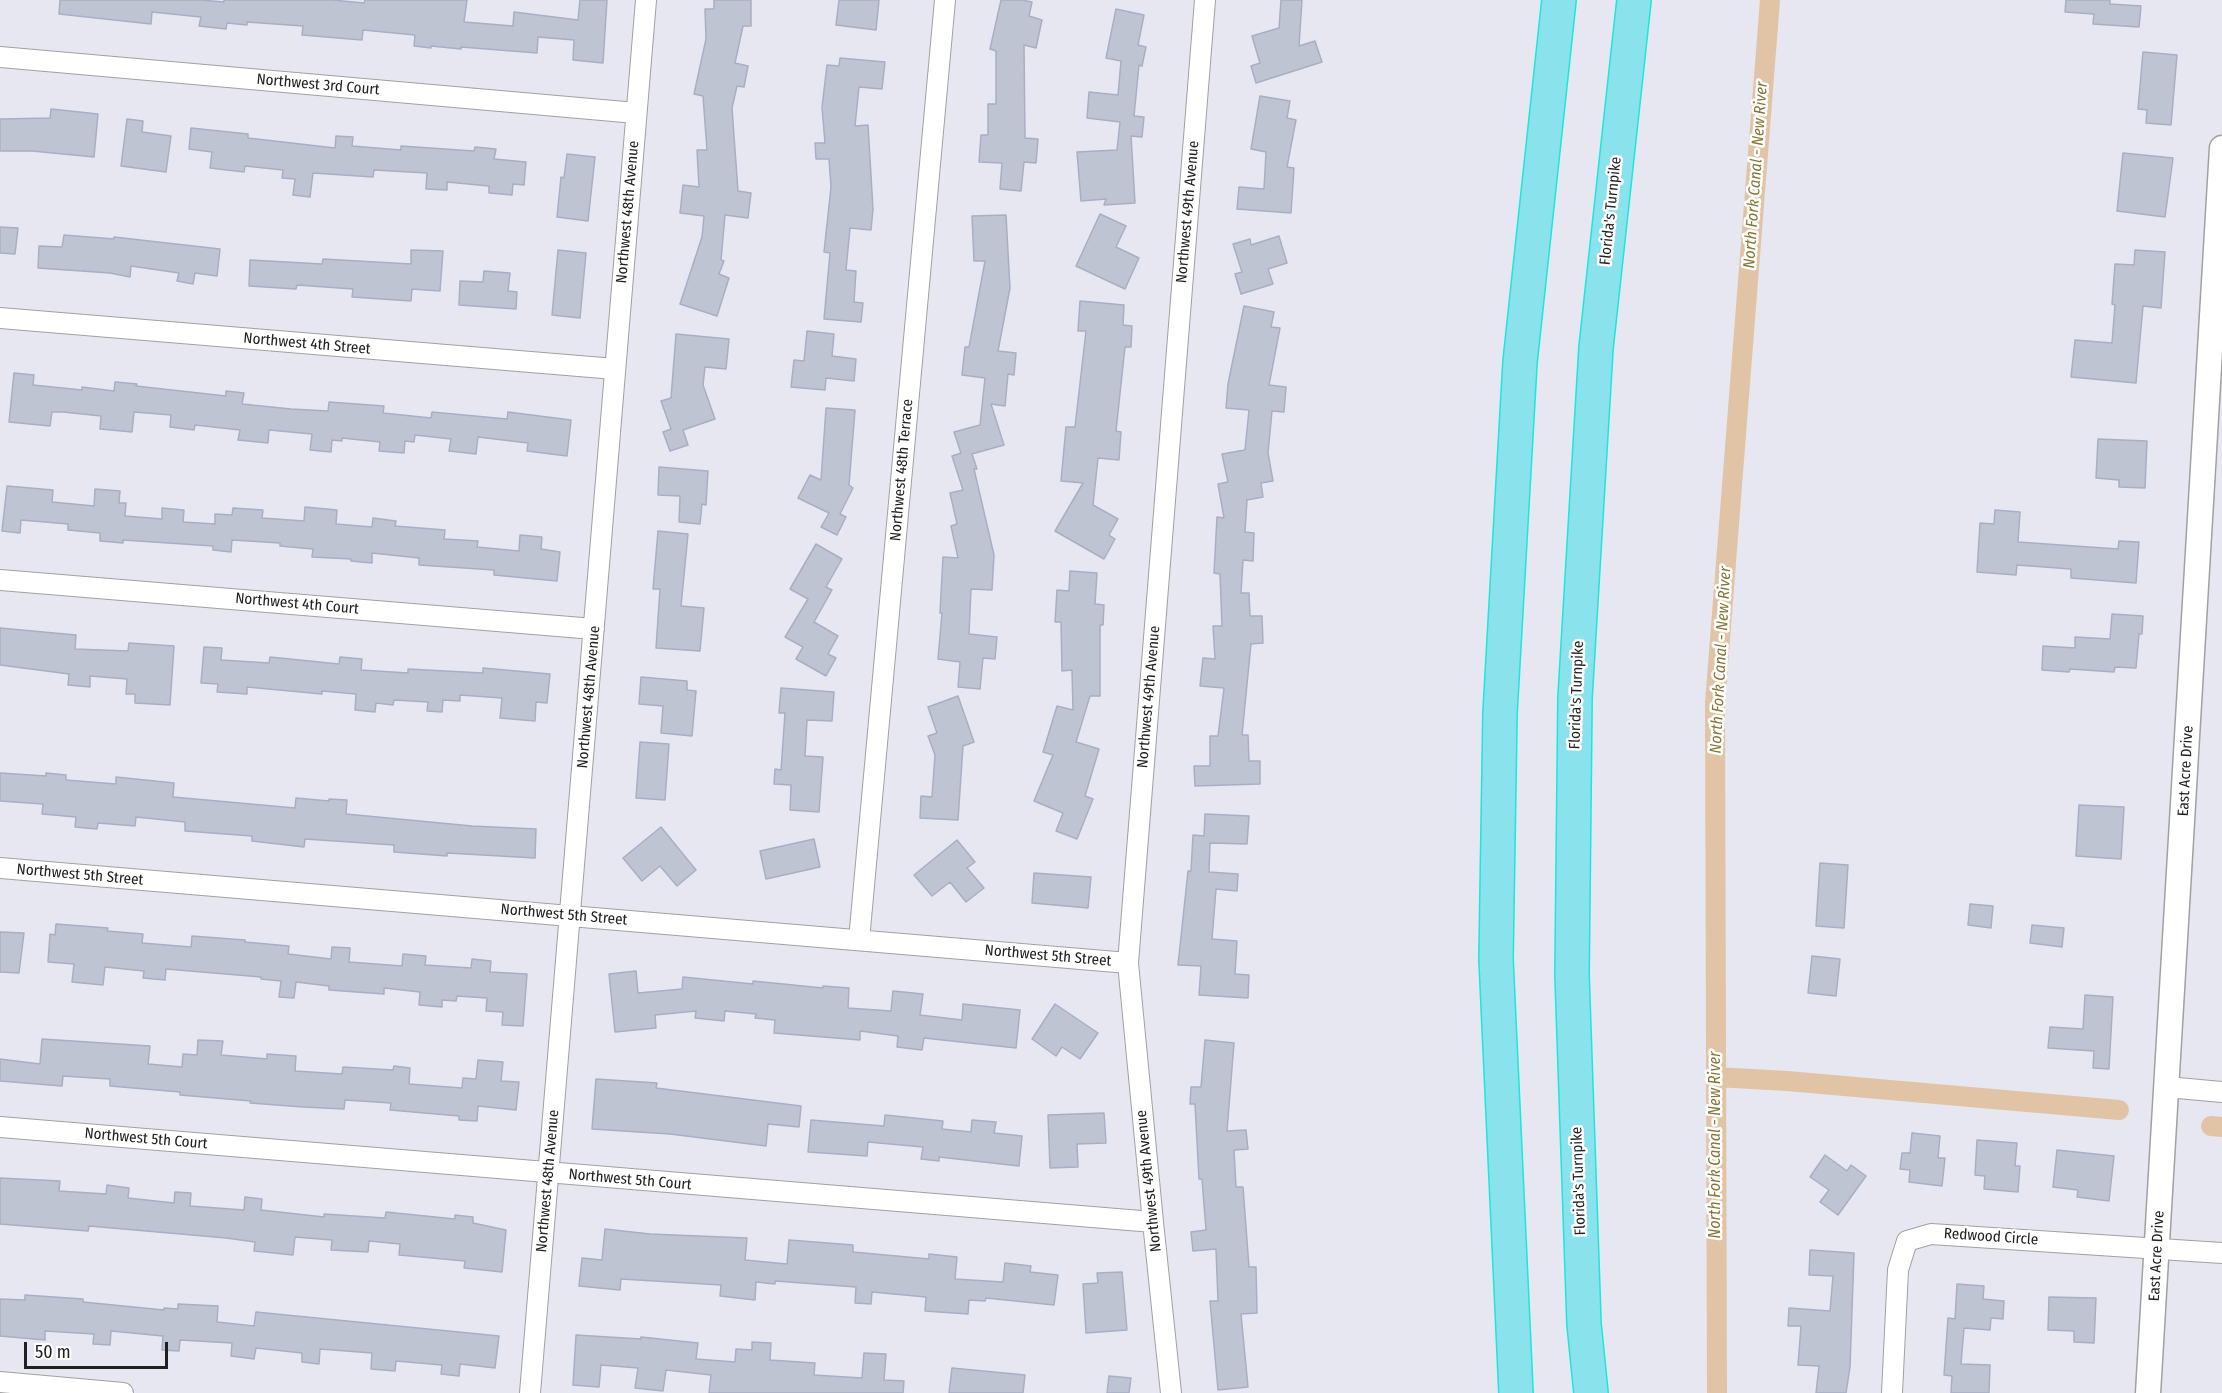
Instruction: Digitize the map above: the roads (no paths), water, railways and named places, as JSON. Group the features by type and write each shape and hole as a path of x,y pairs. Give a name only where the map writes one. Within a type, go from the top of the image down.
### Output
{"highway":[{"path":"1516,1393 1496,959 1500,713 1520,362 1559,0"},
{"name":"Florida's Turnpike","path":"1591,1393 1584,1324 1572,975 1575,698 1596,348 1634,0"}],"street":[{"name":"Northwest 48th Avenue","path":"530,1393 646,0"},
{"name":"Northwest 48th Terrace","path":"859,940 945,0"},
{"name":"Northwest 49th Avenue","path":"1172,1393 1128,963 1205,0"},
{"name":"Northwest 3rd Court","path":"0,57 636,113"},
{"name":"East Acre Drive","path":"2148,1393 2222,148"},
{"name":"Northwest 4th Street","path":"0,318 615,369"},
{"name":"Northwest 4th Court","path":"0,580 594,629"},
{"name":"Northwest 5th Street","path":"0,868 1128,963"},
{"path":"2167,1087 2222,1092"},
{"name":"Northwest 5th Court","path":"0,1127 1153,1222"},
{"name":"Redwood Circle","path":"1892,1393 1898,1270 1907,1241 1931,1234 2157,1248"},
{"path":"2157,1248 2222,1253"},
{"path":"0,1382 123,1393"}],"waterway":[{"name":"North Fork Canal - New River","path":"1717,1393 1715,703 1770,0"},
{"path":"1716,1077 1787,1081 2119,1110"},
{"path":"2211,1126 2222,1127"}]}
